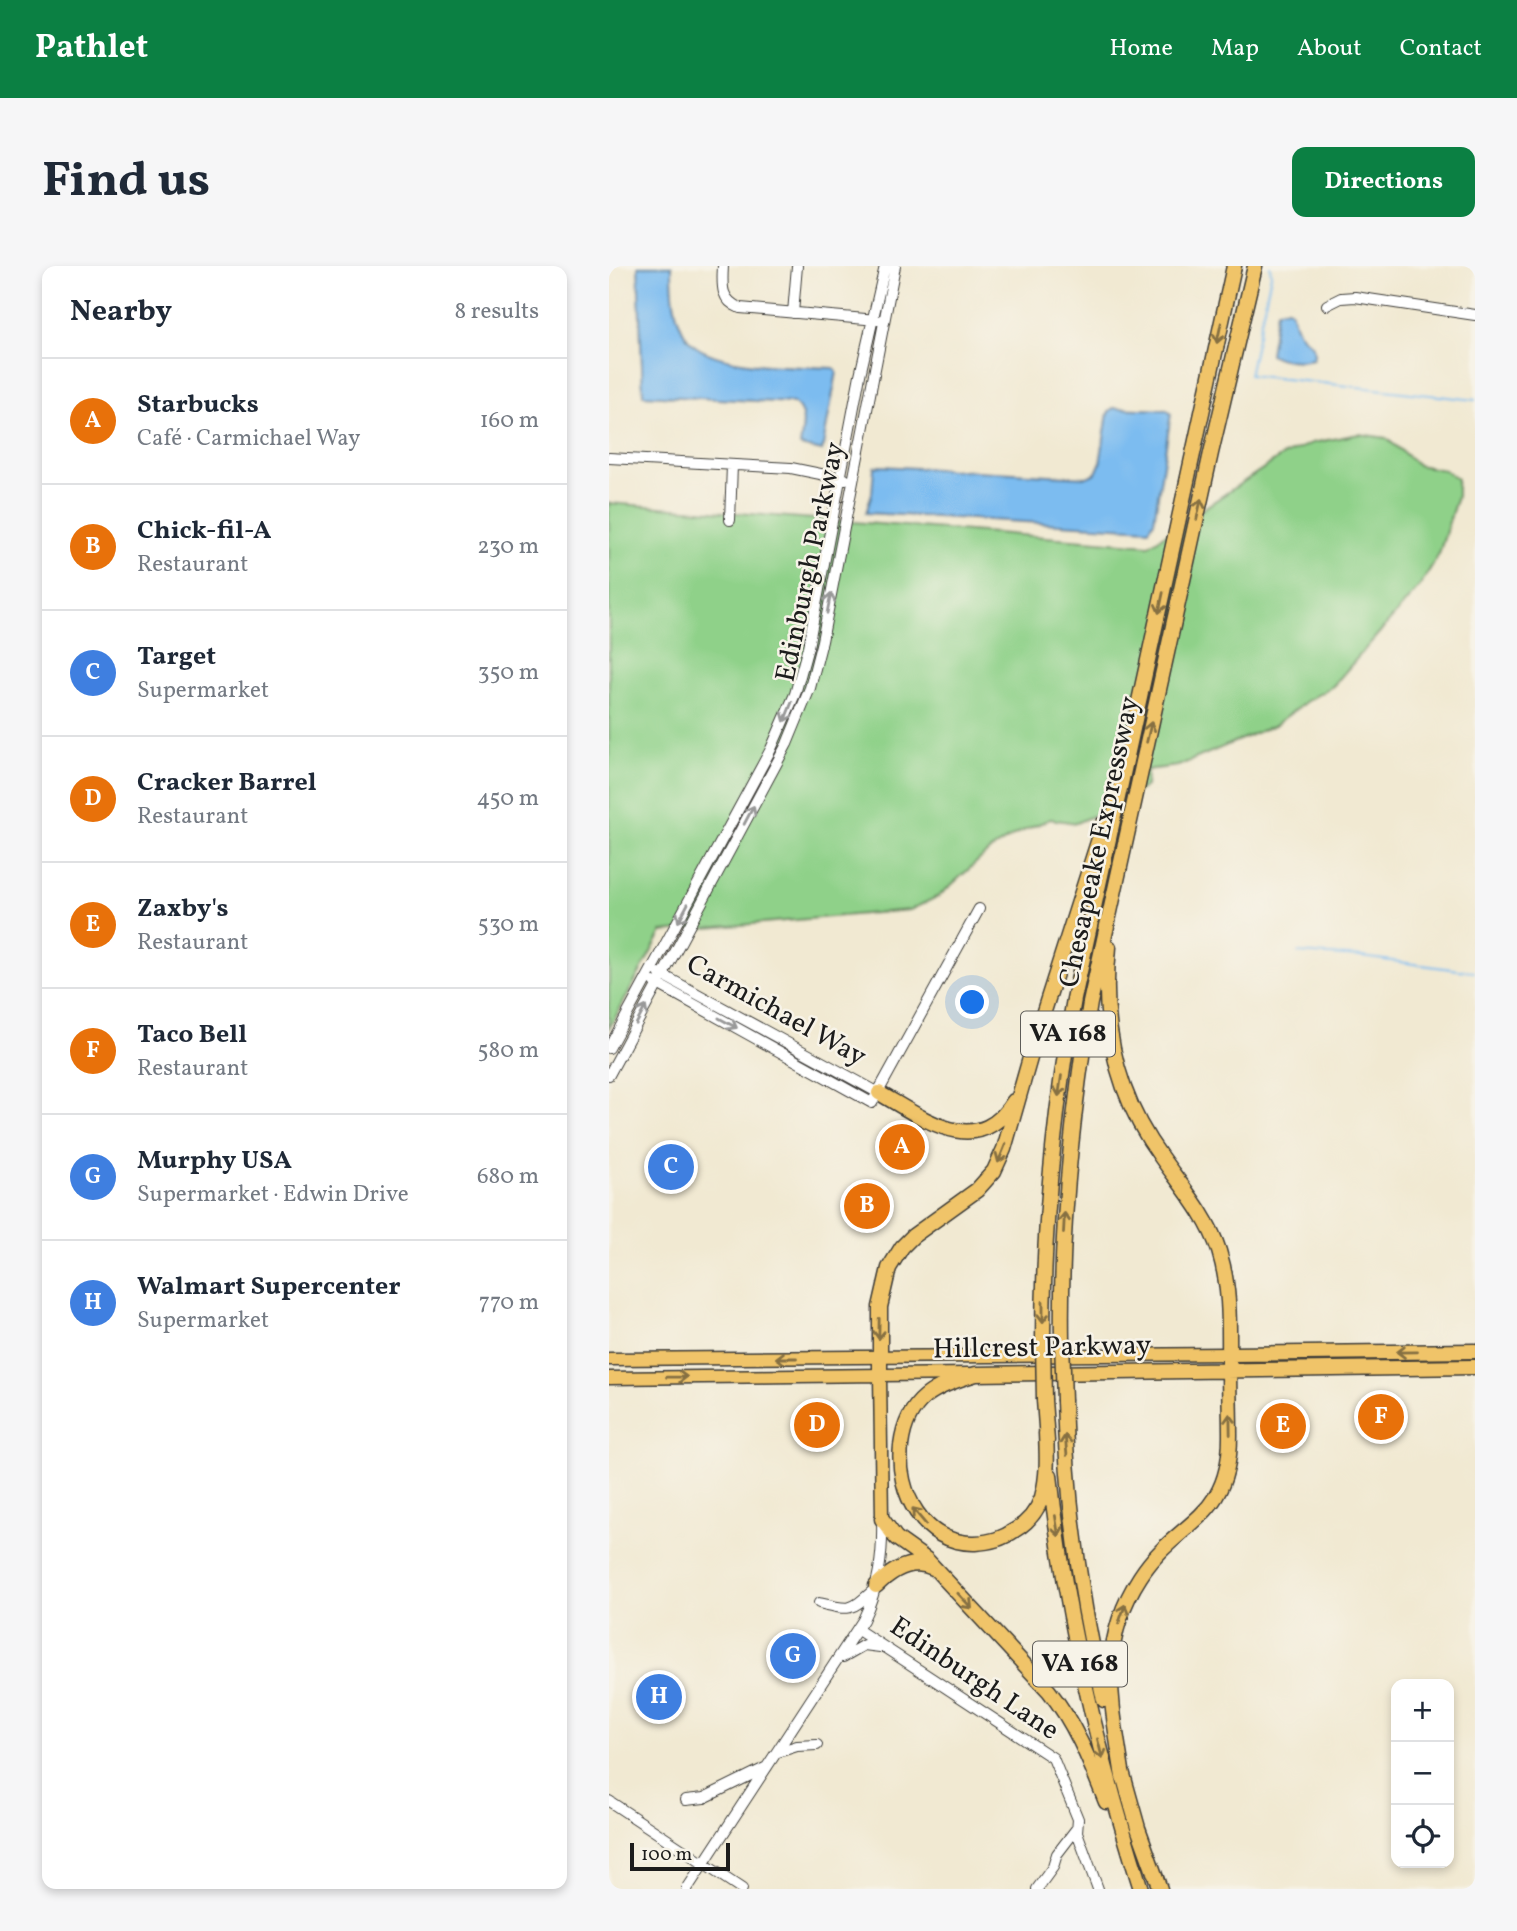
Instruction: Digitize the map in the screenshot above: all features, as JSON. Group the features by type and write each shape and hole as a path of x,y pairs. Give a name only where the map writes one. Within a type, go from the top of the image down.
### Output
{"highway":[{"name":"Chesapeake Expressway","path":"1141,1889 1115,1806 1080,1663 1052,1493 1044,1400 1043,1342 1050,1178 1065,1051 1080,970 1234,266"},
{"name":"Chesapeake Expressway","path":"1160,1889 1123,1777 1099,1679 1085,1605 1068,1464 1064,1401 1062,1340 1065,1194 1078,1075 1098,959 1255,266"},
{"path":"880,1375 880,1307 889,1268 902,1247 913,1237 977,1190 995,1171 1005,1149 1132,731"},
{"path":"1123,1777 1109,1676 1115,1637 1127,1600 1145,1570 1171,1541 1208,1510 1221,1487 1230,1455 1228,1292 1219,1250 1205,1220 1150,1142 1132,1111 1110,1043 1105,980 1129,822"},
{"path":"875,1098 938,1127 958,1132 979,1131 994,1124 1007,1112 1022,1088"},
{"name":"Hillcrest Parkway","path":"1229,1354 1475,1351"},
{"name":"Hillcrest Parkway","path":"976,1374 1475,1367"},
{"path":"976,1374 936,1387 915,1407 907,1422 901,1454 901,1474 911,1506 925,1523 943,1536 962,1543 989,1542 1016,1530 1026,1522 1041,1500 1047,1470 1046,1433"},
{"path":"883,1520 896,1538 937,1570 1063,1709 1083,1744 1122,1850 1141,1889"},
{"path":"876,1587 887,1575 901,1567 921,1564 937,1570"}],"main road":[{"name":"Hillcrest Parkway","path":"609,1359 1229,1354"},
{"name":"Hillcrest Parkway","path":"609,1378 976,1374"},
{"path":"880,1375 883,1520"}],"street":[{"path":"723,266 722,292 730,304 743,309 879,320"},
{"path":"793,313 797,266"},
{"name":"Edinburgh Parkway","path":"609,1075 781,757 802,711 819,653 853,481 885,266"},
{"name":"Edinburgh Parkway","path":"609,1048 771,749 795,694 811,635 841,478 879,320 895,266"},
{"path":"1327,305 1341,298 1355,297 1475,315"},
{"path":"609,458 791,468 853,481"},
{"path":"730,520 732,465"},
{"path":"875,1098 979,909"},
{"name":"Carmichael Way","path":"650,974 875,1098"},
{"path":"687,1889 858,1630 876,1587 882,1554 883,1520"},
{"path":"818,1603 849,1609 876,1587"},
{"name":"Edinburgh Lane","path":"858,1630 1050,1754 1075,1812 1077,1828 1098,1889"},
{"path":"837,1661 864,1644 887,1649"},
{"path":"778,1752 797,1745 817,1745"},
{"path":"686,1800 704,1798 768,1767"},
{"path":"609,1801 742,1889"},
{"path":"1037,1889 1053,1867 1062,1846 1077,1828"}],"green space":[{"path":"1359,434 1386,438 1418,465 1444,470 1457,479 1457,496 1439,554 1420,586 1333,686 1275,725 1178,766 1147,770 1146,786 1115,806 1076,823 1050,819 1016,834 989,851 939,896 910,910 662,932 609,1029 609,503 1149,545 1282,456 1312,443"}],"water":[{"path":"638,266 672,266 676,313 688,339 699,349 735,361 834,368 837,372 822,451 800,446 802,417 793,403 643,395"},
{"path":"1288,309 1298,332 1313,347 1313,359 1291,360 1270,354 1276,314 1278,310"},
{"path":"1113,408 1167,410 1171,414 1154,521 1149,529 866,513 872,493 874,467 879,466 1087,477 1096,473 1100,464 1108,413"}],"waterway":[{"path":"1270,266 1271,275 1249,375 1475,400"},
{"path":"1298,953 1362,957 1474,972"}],"place":[{"name":"Starbucks","path":"902,1147"},
{"name":"Target","path":"671,1167"},
{"name":"Chick-fil-A","path":"867,1206"},
{"name":"Taco Bell","path":"1381,1417"},
{"name":"Cracker Barrel","path":"817,1425"},
{"name":"Zaxby's","path":"1283,1426"},
{"name":"Murphy USA","path":"793,1656"},
{"name":"Walmart Supercenter","path":"659,1697"}]}
